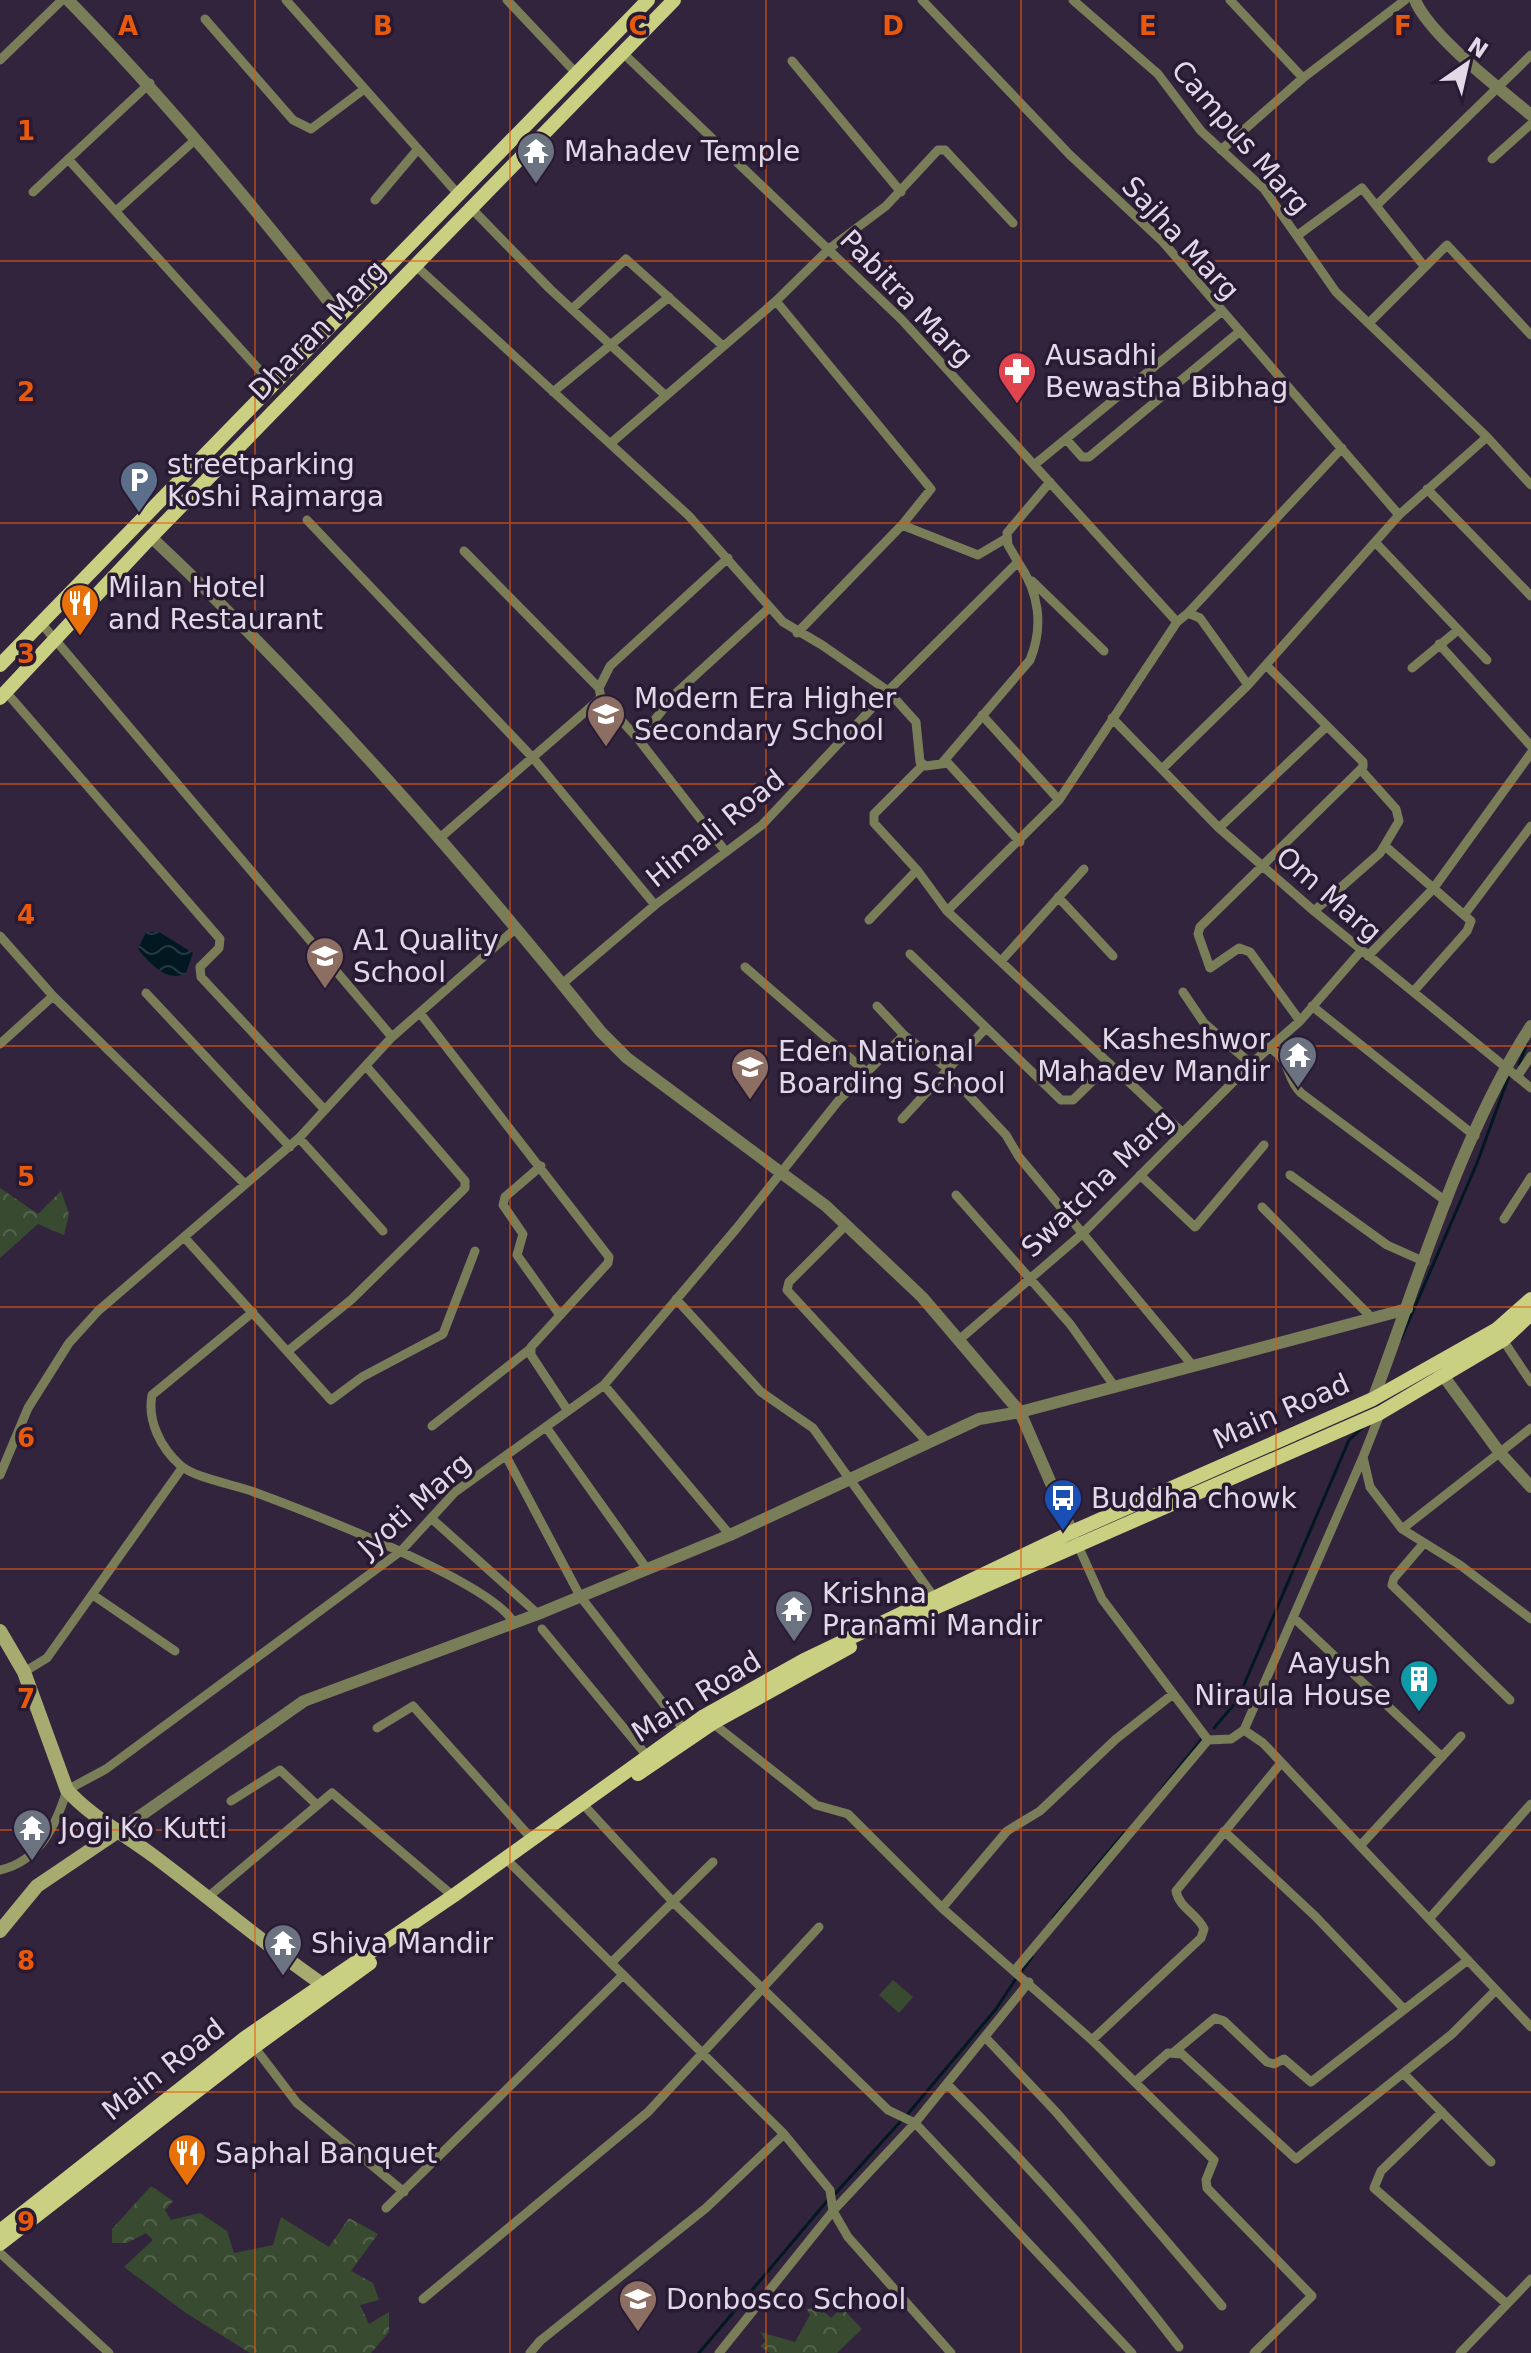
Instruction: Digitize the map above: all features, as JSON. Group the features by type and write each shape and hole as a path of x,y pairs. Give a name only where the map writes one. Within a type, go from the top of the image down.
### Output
{"main road":[{"name":"Dharan Marg","path":"1,662 648,0"},
{"name":"Dharan Marg","path":"3,695 151,537 674,0"},
{"name":"Main Road","path":"0,2231 250,2042 584,1805 709,1719 804,1660 934,1597 1377,1406 1497,1329 1531,1299"},
{"name":"Main Road","path":"1377,1406 1390,1389 1503,1340 1531,1314"},
{"name":"Main Road","path":"0,2244 322,1984 507,1860 531,1838 584,1805 684,1730 884,1629 1075,1538"},
{"path":"0,1631 24,1672 67,1790 81,1805 120,1830 208,1897 254,1937 322,1984"},
{"path":"0,1931 37,1886 120,1830"}],"street":[{"path":"0,60 62,0"},
{"path":"68,0 150,83 340,316"},
{"path":"286,0 458,194"},
{"path":"507,0 577,74"},
{"name":"Sajha Marg","path":"922,0 1070,155 1163,242 1399,515"},
{"name":"Campus Marg","path":"1073,0 1158,74 1201,131 1264,189 1336,292 1487,437 1531,485"},
{"path":"1230,0 1303,78"},
{"path":"1221,150 1303,78 1405,0"},
{"path":"1415,0 1440,31 1531,115"},
{"path":"205,19 293,120 306,129 311,129 363,90"},
{"name":"Pabitra Marg","path":"624,54 902,320 1177,622"},
{"path":"1377,205 1500,89 1531,55"},
{"path":"792,61 901,192"},
{"path":"33,192 150,83"},
{"path":"1492,159 1531,124"},
{"path":"116,211 196,139"},
{"path":"375,200 418,149"},
{"path":"611,443 776,301 830,248 901,192 938,150 945,150 1013,223"},
{"path":"68,159 273,385"},
{"path":"1298,235 1360,188 1424,266"},
{"path":"471,208 572,309 666,396"},
{"path":"1369,323 1444,245 1452,247 1531,335"},
{"path":"572,309 626,259 723,346"},
{"path":"416,266 611,443 728,558 769,608 797,633 822,645 888,691 916,722 919,758 923,765"},
{"path":"553,392 669,297"},
{"path":"776,301 930,487 928,494 902,525 797,633"},
{"path":"1034,465 1221,312"},
{"path":"1066,439 1082,457 1089,457 1239,332"},
{"path":"1162,769 1248,685 1399,515 1487,437"},
{"path":"947,911 1059,800 1177,622 1342,448"},
{"path":"902,525 978,555 1005,539 1050,482"},
{"path":"1427,489 1531,596"},
{"path":"307,520 534,759 655,905"},
{"path":"151,537 247,627 441,837 515,929 627,1058 780,1171 846,1225 922,1297 960,1339 1020,1412 1102,1599 1208,1740"},
{"path":"1005,539 1030,579 1104,651"},
{"path":"1375,542 1487,660"},
{"path":"464,551 600,693 726,852"},
{"path":"441,837 534,759 600,693 610,666 728,558"},
{"name":"Himali Road","path":"562,984 655,905 789,800 888,691 1018,562"},
{"path":"1030,579 1038,609 1037,642 1030,660 943,762 923,765 874,814 874,823 917,870 947,911 1182,1132"},
{"path":"639,740 675,694 769,608"},
{"path":"1188,613 1200,618 1248,685"},
{"path":"41,623 392,1037"},
{"path":"1412,668 1458,630"},
{"path":"1439,644 1531,746"},
{"path":"1266,665 1363,762 1361,770 1200,927 1198,934 1210,968 1239,948 1250,952 1300,1021"},
{"path":"3,695 220,939 219,948 200,967 201,977 325,1110"},
{"path":"982,715 1059,800"},
{"name":"Om Marg","path":"1112,718 1219,828 1365,954 1531,1088"},
{"path":"1219,828 1327,726"},
{"name":"Swatcha Marg","path":"960,1339 1082,1234 1251,1064 1300,1021 1433,889 1531,753"},
{"path":"943,762 1020,842"},
{"path":"1314,911 1385,846 1400,815 1361,770"},
{"path":"1464,915 1531,826"},
{"path":"1385,846 1471,921 1467,931 1413,992"},
{"path":"1002,960 1084,869"},
{"path":"869,920 917,870"},
{"path":"1058,897 1113,956"},
{"path":"0,1475 28,1408 69,1343 98,1311 290,1147 392,1037 515,929"},
{"path":"0,936 53,996 245,1184"},
{"path":"910,954 1064,1102 1073,1100 1110,1064"},
{"path":"745,967 866,1072"},
{"path":"1183,992 1204,1023 1251,1064"},
{"path":"146,993 290,1147"},
{"path":"0,1044 53,996"},
{"path":"877,1006 904,1035 947,1070 1006,1135 1019,1157 1193,1366"},
{"path":"1312,1006 1475,1136"},
{"path":"420,1013 541,1166 609,1259 530,1349 432,1426"},
{"path":"1015,1970 1208,1740 1231,1739 1244,1730 1363,1457 1407,1309 1447,1202 1505,1067 1531,1026"},
{"path":"902,1119 986,1028"},
{"name":"Jyoti Marg","path":"67,1790 106,1769 401,1551 455,1492 604,1385 736,1229 780,1171 866,1072 904,1035"},
{"path":"1269,1047 1285,1060 1301,1093 1447,1202"},
{"path":"1517,1077 1531,1056"},
{"path":"288,1351 352,1299 465,1188 465,1181 366,1066"},
{"path":"299,1138 383,1231"},
{"path":"1140,1175 1195,1227 1264,1145"},
{"path":"541,1166 505,1197 503,1205 523,1234 517,1255 559,1314"},
{"path":"1290,1175 1387,1245 1425,1262"},
{"path":"1504,1219 1531,1177"},
{"path":"956,1195 1070,1324 1115,1387"},
{"path":"1262,1207 1372,1318"},
{"path":"846,1225 789,1282 787,1290 926,1441"},
{"path":"184,1237 288,1351 325,1397 333,1399 362,1377 439,1338 475,1251"},
{"path":"676,1299 761,1392 813,1428 934,1597"},
{"path":"120,1830 304,1701 538,1614 730,1535 853,1480 926,1441 979,1419 1020,1412 1407,1309"},
{"path":"253,1312 152,1395 150,1405 158,1440 182,1468 254,1492 401,1551 471,1588 510,1615 514,1623"},
{"path":"1503,1340 1531,1382"},
{"path":"530,1349 568,1411"},
{"path":"1438,1369 1500,1453 1531,1487"},
{"path":"604,1385 730,1535"},
{"path":"546,1427 647,1569"},
{"path":"1402,1529 1531,1428"},
{"path":"506,1456 580,1596 684,1730"},
{"path":"1363,1457 1370,1487 1402,1529 1531,1619"},
{"path":"24,1672 47,1658 182,1468"},
{"path":"431,1518 538,1614"},
{"path":"1424,1543 1394,1578 1392,1585 1510,1700"},
{"path":"93,1595 175,1651"},
{"path":"1293,1617 1442,1757"},
{"path":"542,1629 647,1756"},
{"path":"942,1908 1007,1831 1050,1803 1116,1739 1173,1694"},
{"path":"377,1728 413,1706 531,1838"},
{"path":"709,1719 816,1805 848,1814 942,1908 1092,2040 1214,2160 1206,2180 1207,2188 1312,2296 1254,2353"},
{"path":"1244,1730 1263,1743 1529,2022"},
{"path":"1360,1846 1461,1736"},
{"path":"1092,2040 1201,1938 1204,1929 1201,1922 1177,1898 1176,1891 1281,1763"},
{"path":"231,1801 280,1770 316,1804"},
{"path":"0,1870 13,1867 37,1850 57,1821 67,1790"},
{"path":"208,1897 327,1795 338,1794 453,1896"},
{"path":"1429,1919 1531,1804"},
{"path":"584,1805 674,1903 891,2113 915,2123 1132,2353"},
{"path":"1224,1831 1315,1916 1404,2009"},
{"path":"507,1860 784,2134 830,2190 833,2211 848,2237 951,2353"},
{"path":"611,1963 713,1862"},
{"path":"423,2299 648,2112 819,1927"},
{"path":"1135,2082 1215,2018 1224,2021 1267,2062 1274,2064 1284,2059 1311,2082 1468,1960"},
{"path":"386,2208 623,1975"},
{"path":"719,2353 833,2211 915,2123 1029,1982"},
{"path":"1174,2052 1182,2054 1296,2159 1404,2074 1496,1990"},
{"path":"985,2037 1141,2209 1222,2306"},
{"path":"250,2042 297,2103 404,2192"},
{"path":"1404,2074 1491,2162"},
{"path":"947,2084 1032,2169 1117,2266 1179,2347"},
{"path":"1442,2112 1381,2171 1374,2188 1507,2304"},
{"path":"530,2353 540,2341 706,2208 784,2134"},
{"path":"0,2253 109,2353"},
{"path":"1460,2353 1531,2279"}],"green space":[{"path":"0,1188 38,1214 61,1191 69,1214 64,1235 38,1224 0,1258"},
{"path":"893,1980 913,1997 899,2013 879,1995"},
{"path":"151,2186 173,2201 165,2210 171,2220 200,2213 227,2231 234,2253 273,2245 281,2217 329,2247 349,2218 378,2234 351,2271 373,2283 379,2300 360,2305 369,2324 389,2312 389,2332 371,2353 250,2353 186,2313 124,2267 153,2240 146,2233 127,2243 112,2243 112,2229"},
{"path":"819,2307 831,2318 842,2308 862,2329 837,2353 770,2353 760,2346 766,2341 760,2332 795,2342 810,2315 807,2309"}],"water":[{"path":"146,932 159,932 193,953 186,973 179,976 165,974 147,960 138,949"}],"waterway":[{"path":"1519,1064 1527,1044"},
{"path":"1401,1339 1477,1163 1509,1076"},
{"path":"1214,1728 1237,1701 1349,1440 1362,1428"},
{"path":"1161,1790 1201,1740"},
{"path":"1053,1918 1125,1832"},
{"path":"1021,1972 1032,1957"},
{"path":"907,2115 996,2009 1017,1977"},
{"path":"834,2195 901,2121"},
{"path":"699,2353 828,2200"}],"place":[{"name":"Mahadev Temple","path":"536,185"},
{"name":"Ausadhi Bewastha Bibhag","path":"1017,405"},
{"name":"streetparking Koshi Rajmarga","path":"139,514"},
{"name":"Milan Hotel and Restaurant","path":"80,637"},
{"name":"Modern Era Higher Secondary School","path":"606,748"},
{"name":"A1 Quality School","path":"325,990"},
{"name":"Kasheshwor Mahadev Mandir","path":"1298,1089"},
{"name":"Eden National Boarding School","path":"750,1101"},
{"name":"Buddha chowk","path":"1063,1532"},
{"name":"Krishna Pranami Mandir","path":"794,1643"},
{"name":"Aayush Niraula House","path":"1419,1713"},
{"name":"Jogi Ko Kutti","path":"32,1862"},
{"name":"Shiva Mandir","path":"283,1977"},
{"name":"Saphal Banquet","path":"187,2187"},
{"name":"Donbosco School","path":"638,2333"}]}
